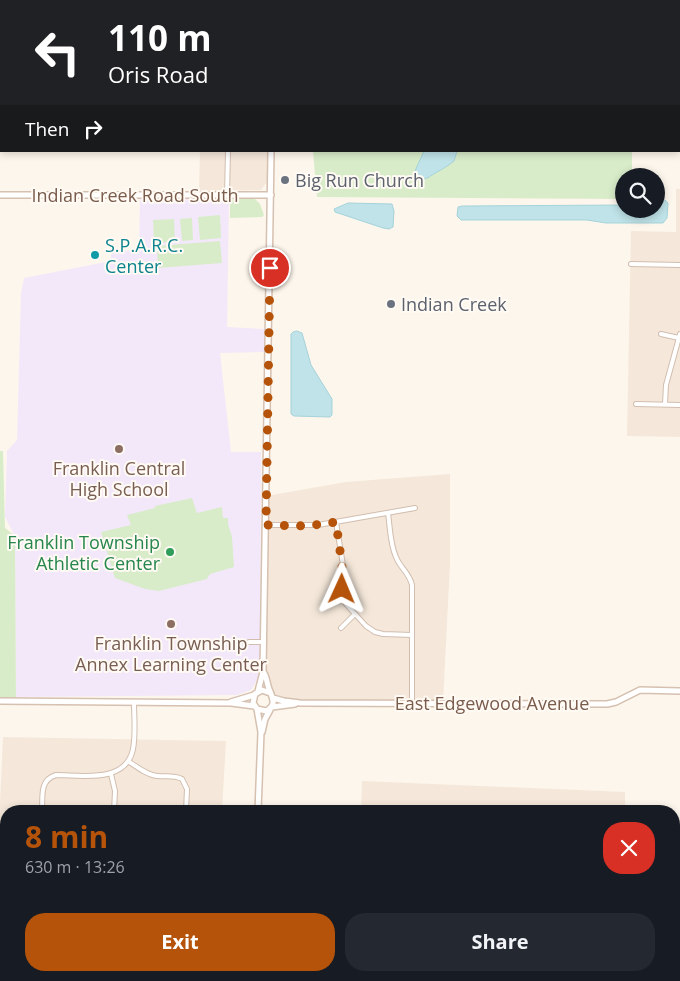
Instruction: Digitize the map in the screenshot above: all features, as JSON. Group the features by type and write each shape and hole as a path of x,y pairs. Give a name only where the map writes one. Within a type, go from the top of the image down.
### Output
{"main road":[{"path":"258,805 262,732 271,708 272,695 264,672 272,152"},
{"name":"Indian Creek Road South","path":"0,195 271,196"},
{"path":"262,732 252,701 264,672"},
{"path":"231,702 264,690 284,701 300,702"},
{"name":"East Edgewood Avenue","path":"300,702 610,704 640,690 680,691"},
{"path":"1,701 231,702 264,711 300,702"}],"street":[{"path":"227,195 228,152"},
{"path":"631,264 680,265"},
{"path":"661,334 679,336 666,385 665,404"},
{"path":"636,404 680,405"},
{"path":"266,525 307,526 415,508"},
{"path":"388,513 395,555 412,583 412,703"},
{"path":"336,522 342,565 342,597 346,604 370,629 379,634 412,635"},
{"path":"341,628 355,614"},
{"path":"249,642 264,642"},
{"path":"42,805 43,786 50,777 56,775 111,774 128,761 134,744 134,702"},
{"path":"128,761 151,774 177,777 183,781 187,789 186,805"},
{"path":"111,774 115,791 114,805"}],"shaded area":[{"path":"200,152 267,152 267,182 261,190 199,191"},
{"path":"676,189 680,189 680,437 627,436 631,231 676,232"},
{"name":"Franklin Central High School","path":"140,199 229,199 227,327 265,329 265,352 220,353 231,452 261,452 260,675 251,690 237,695 16,697 15,536 5,517 6,452 17,440 21,293 24,278 111,261 111,250 139,251"},
{"path":"450,474 450,564 443,703 300,703 273,698 264,672 266,496 346,482"},
{"path":"3,737 226,741 222,805 0,804"},
{"path":"362,781 625,792 625,805 361,805"}],"green space":[{"path":"313,152 632,152 632,168 615,168 615,199 317,197"},
{"path":"254,198 260,204 264,215 262,217 230,218 230,199"},
{"path":"220,215 221,238 200,240 198,217"},
{"path":"192,218 193,240 182,241 180,219"},
{"path":"174,219 175,242 154,243 153,220"},
{"path":"220,241 222,263 158,268 157,246"},
{"path":"0,451 3,451 5,528 15,536 16,701 0,700"},
{"name":"Franklin Township Athletic Center","path":"192,498 197,513 222,507 223,518 228,518 232,537 234,567 210,574 207,579 159,591 145,589 115,578 101,532 131,525 127,515 155,508 155,506"}],"water":[{"path":"424,152 457,152 454,161 428,178 420,178 415,171"},
{"path":"665,200 668,203 667,218 663,223 606,223 587,220 461,220 457,216 458,207 615,205 615,218 665,218"},
{"path":"348,203 392,204 394,211 393,227 389,229 383,228 335,212 334,209"},
{"path":"297,331 302,333 311,365 332,399 332,415 330,417 294,416 291,414 291,334"}],"place":[{"name":"Big Run Church","path":"285,180"},
{"name":"S.P.A.R.C. Center","path":"95,255"},
{"name":"Indian Creek","path":"391,304"},
{"name":"Franklin Central High School","path":"119,449"},
{"name":"Franklin Township Athletic Center","path":"170,552"},
{"name":"Franklin Township Annex Learning Center","path":"171,624"}],"route":[{"path":"270,268 266,525 307,526 336,522 343,572 342,589"}]}
